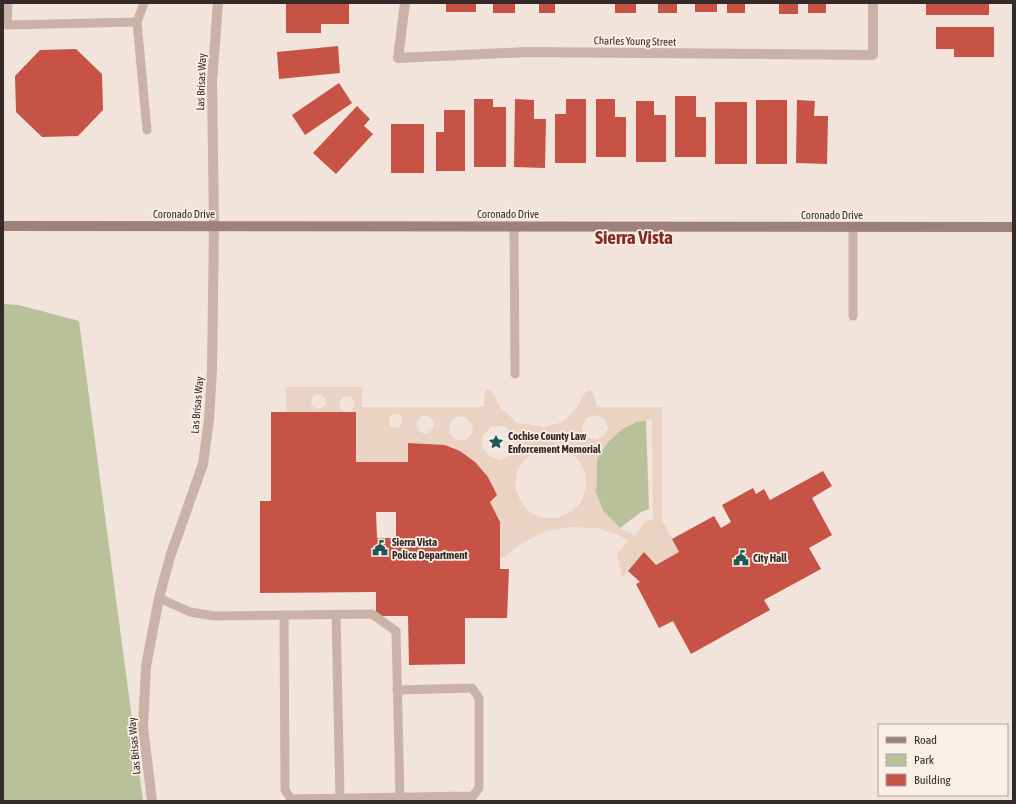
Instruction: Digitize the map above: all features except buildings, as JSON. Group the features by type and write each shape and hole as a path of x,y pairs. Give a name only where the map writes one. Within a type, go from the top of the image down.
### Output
{"street":[{"name":"Las Brisas Way","path":"152,801 143,728 146,666 159,598 170,557 203,464 209,419 212,370 214,226 212,82 218,3"},
{"name":"Charles Young Street","path":"405,3 398,58 527,52 872,55 872,3"},
{"name":"Coronado Drive","path":"3,226 1013,227"}],"lane":[{"path":"8,3 7,25 137,22"},
{"path":"144,3 137,22 148,130"},
{"path":"514,226 515,374"},
{"path":"853,227 853,316"},
{"path":"159,598 190,612 214,616 372,614 396,631 400,797"},
{"path":"336,614 340,798"},
{"path":"284,615 285,790 290,799 473,796 479,788 479,698 472,688 397,690"}],"green space":[{"path":"3,304 19,305 79,321 143,801 3,801"},
{"path":"646,420 649,509 641,512 620,528 603,511 596,493 597,458 608,442 622,429 636,422"}],"shaded area":[{"path":"286,387 362,387 362,407 484,407 485,392 488,389 492,391 500,407 517,423 544,427 563,422 578,406 582,397 588,390 592,391 597,407 662,407 662,520 679,552 656,565 644,552 622,578 617,554 628,541 619,535 596,528 569,527 546,531 519,545 505,557 500,557 500,522 490,502 497,495 488,477 460,451 445,445 408,443 408,462 356,462 356,412 350,412 355,405 351,397 343,397 340,401 339,405 345,412 286,412","holes":["320,394 325,398 326,404 322,408 317,409 312,406 311,400 314,395","392,414 398,414 402,418 402,423 399,427 393,428 389,424 389,418","426,415 431,418 434,423 433,429 428,433 422,433 417,428 417,422 420,417","595,415 604,418 608,428 604,436 595,440 586,436 582,428 586,418","456,417 465,417 471,423 473,431 468,438 460,441 453,438 449,431 450,422","652,419 653,519 645,522 635,536 620,528 603,511 596,493 597,458 608,442 622,429 636,422","492,426 504,426 513,433 516,444 511,455 500,460 489,456 482,447 483,435","552,447 566,450 578,459 585,472 586,487 581,502 571,512 557,518 543,518 529,512 520,500 515,486 517,471 525,459 537,450"]}],"place":[{"name":"Cochise County Law Enforcement Memorial","path":"496,442"},
{"name":"Sierra Vista Police Department","path":"380,548"},
{"name":"City Hall","path":"741,558"}],"district":[{"name":"Sierra Vista","path":"634,237"}]}
